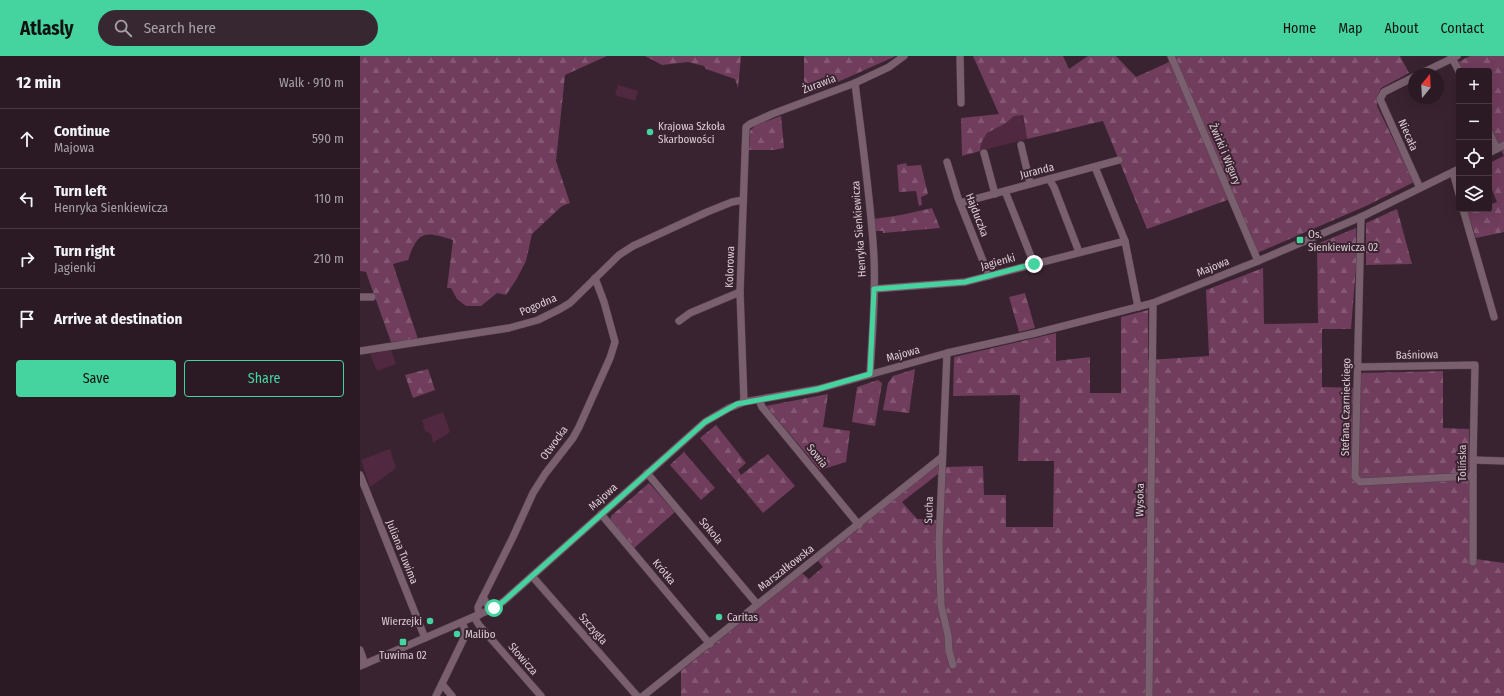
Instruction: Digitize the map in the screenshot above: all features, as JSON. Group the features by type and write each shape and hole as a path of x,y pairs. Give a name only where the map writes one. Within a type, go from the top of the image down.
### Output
{"street":[{"name":"Żurawia","path":"746,132 746,127 756,121 828,92 855,83 888,67 904,56"},
{"path":"960,56 961,103"},
{"name":"Żwirki i Wigury","path":"1171,56 1258,261"},
{"path":"1432,68 1454,57 1458,68"},
{"name":"Niecała","path":"1408,80 1384,92 1380,99 1420,188"},
{"name":"Henryka Sienkiewicza","path":"855,83 874,259 870,374"},
{"name":"Kolorowa","path":"744,402 740,292 746,132"},
{"path":"1492,136 1501,147 1492,152"},
{"path":"1021,145 1030,183"},
{"path":"984,152 994,194"},
{"name":"Juranda","path":"960,203 1119,160"},
{"name":"Hajduczka","path":"948,162 960,203 989,276"},
{"path":"1095,167 1125,241 1138,307"},
{"name":"Majowa","path":"362,665 477,616 504,601 705,422 728,408 744,402 818,389 947,353 1153,304 1361,217 1456,170"},
{"path":"1049,179 1054,187 1079,252"},
{"path":"1005,191 1034,264"},
{"name":"Pogodna","path":"360,351 509,328 538,320 570,302 619,255 633,246 707,212 732,202 744,200"},
{"path":"1464,212 1494,317"},
{"name":"Stefana Czarnieckiego","path":"1361,217 1355,477 1360,482 1473,476"},
{"name":"Jagienki","path":"874,289 965,282 1125,241"},
{"name":"Otwocka","path":"477,616 478,607 533,493 545,474 573,438 610,358 615,342 604,302 595,278"},
{"path":"679,321 690,313 740,292"},
{"path":"360,297 372,297"},
{"name":"Wysoka","path":"1149,696 1153,304"},
{"name":"Sucha","path":"947,353 939,543 941,606 953,665"},
{"name":"Baśniowa","path":"1358,367 1475,365"},
{"name":"Tolińska","path":"1473,562 1475,365"},
{"name":"Sowia","path":"759,400 762,407 859,525"},
{"name":"Marszałkowska","path":"643,696 710,644 757,604 859,525 942,457"},
{"path":"1473,460 1504,462"},
{"name":"Sokola","path":"647,473 757,604"},
{"name":"Juliana Tuwima","path":"360,474 362,488 425,638"},
{"name":"Krótka","path":"601,514 710,644"},
{"name":"Szczygla","path":"532,576 637,696"},
{"path":"483,597 490,610"},
{"name":"Słowicza","path":"477,616 479,625 541,696"},
{"path":"436,696 465,636 465,630 462,622"},
{"path":"360,650 362,665"},
{"path":"442,684 452,696"}],"shaded area":[{"path":"618,85 638,91 635,101 615,95"},
{"path":"1022,115 1027,139 980,151 981,143 987,133 1006,123 1014,116"},
{"path":"391,350 396,364 377,371 370,354"},
{"path":"443,412 450,432 433,443 431,434 425,431 422,420"},
{"path":"390,449 396,468 370,487 361,460"}],"green space":[{"path":"360,56 607,56 565,75 556,161 570,203 562,206 532,234 526,261 506,295 497,293 481,306 466,306 457,299 451,288 447,288 453,240 436,235 429,234 419,238 415,243 408,260 393,264 418,339 391,342 366,272 360,271"},
{"path":"645,56 741,56 738,88 735,79 706,69 704,66 688,62 662,65"},
{"path":"804,56 896,56 822,89 804,95"},
{"path":"973,56 1063,56 1069,69 1088,56 1116,56 1136,77 1169,62 1167,56 1400,56 1408,74 1381,88 1377,97 1377,106 1414,182 1366,206 1257,253 1233,198 1147,229 1103,121 1027,139 1023,115 1014,116 1006,123 987,133 981,143 980,151 962,156 961,118 999,114"},
{"path":"1470,56 1504,56 1504,156 1492,132 1492,68 1461,68 1458,62"},
{"path":"781,116 784,148 774,150 749,150 750,131 756,125"},
{"path":"1504,156 1504,232 1476,238 1467,212 1492,212 1492,204 1497,202 1492,190 1492,162"},
{"path":"906,163 907,166 921,165 928,194 921,197 922,205 919,206 916,191 899,192 897,165"},
{"path":"932,208 940,228 883,233 883,231 875,231 874,219"},
{"path":"1397,209 1412,264 1366,265 1366,223"},
{"path":"1356,228 1356,267 1351,329 1322,329 1322,387 1360,388 1360,373 1443,371 1443,428 1469,429 1469,558 1504,563 1504,696 681,696 681,671 802,573 809,579 823,567 818,561 938,464 938,474 902,502 917,519 943,520 944,467 983,466 984,495 1006,495 1006,527 1053,527 1054,461 1018,461 1020,395 953,396 954,357 1056,333 1056,361 1090,357 1090,393 1121,393 1121,317 1148,310 1148,360 1209,356 1206,290 1263,268 1264,324 1318,323 1317,244"},
{"path":"1025,293 1035,328 1019,332 1009,297"},
{"path":"428,369 435,390 413,398 405,375"},
{"path":"915,369 909,413 883,410 888,383 893,376"},
{"path":"878,380 882,383 875,426 852,422 857,387"},
{"path":"828,394 823,427 850,431 846,462 820,470 766,406"},
{"path":"716,425 746,463 738,470 741,475 768,454 795,486 763,513 700,438"},
{"path":"684,452 715,488 701,500 670,465"},
{"path":"649,483 675,512 633,549 610,523 611,516"}],"place":[{"name":"Krajowa Szkoła Skarbowości","path":"650,132"},
{"name":"Os. Sienkiewicza 02","path":"1300,240"},
{"name":"Caritas","path":"719,617"},
{"name":"Wierzejki","path":"430,621"},
{"name":"Malibo","path":"457,634"},
{"name":"Tuwima 02","path":"403,642"}],"route":[{"path":"494,608 504,601 705,422 737,404 818,389 870,374 874,289 965,282 1034,264"}]}
